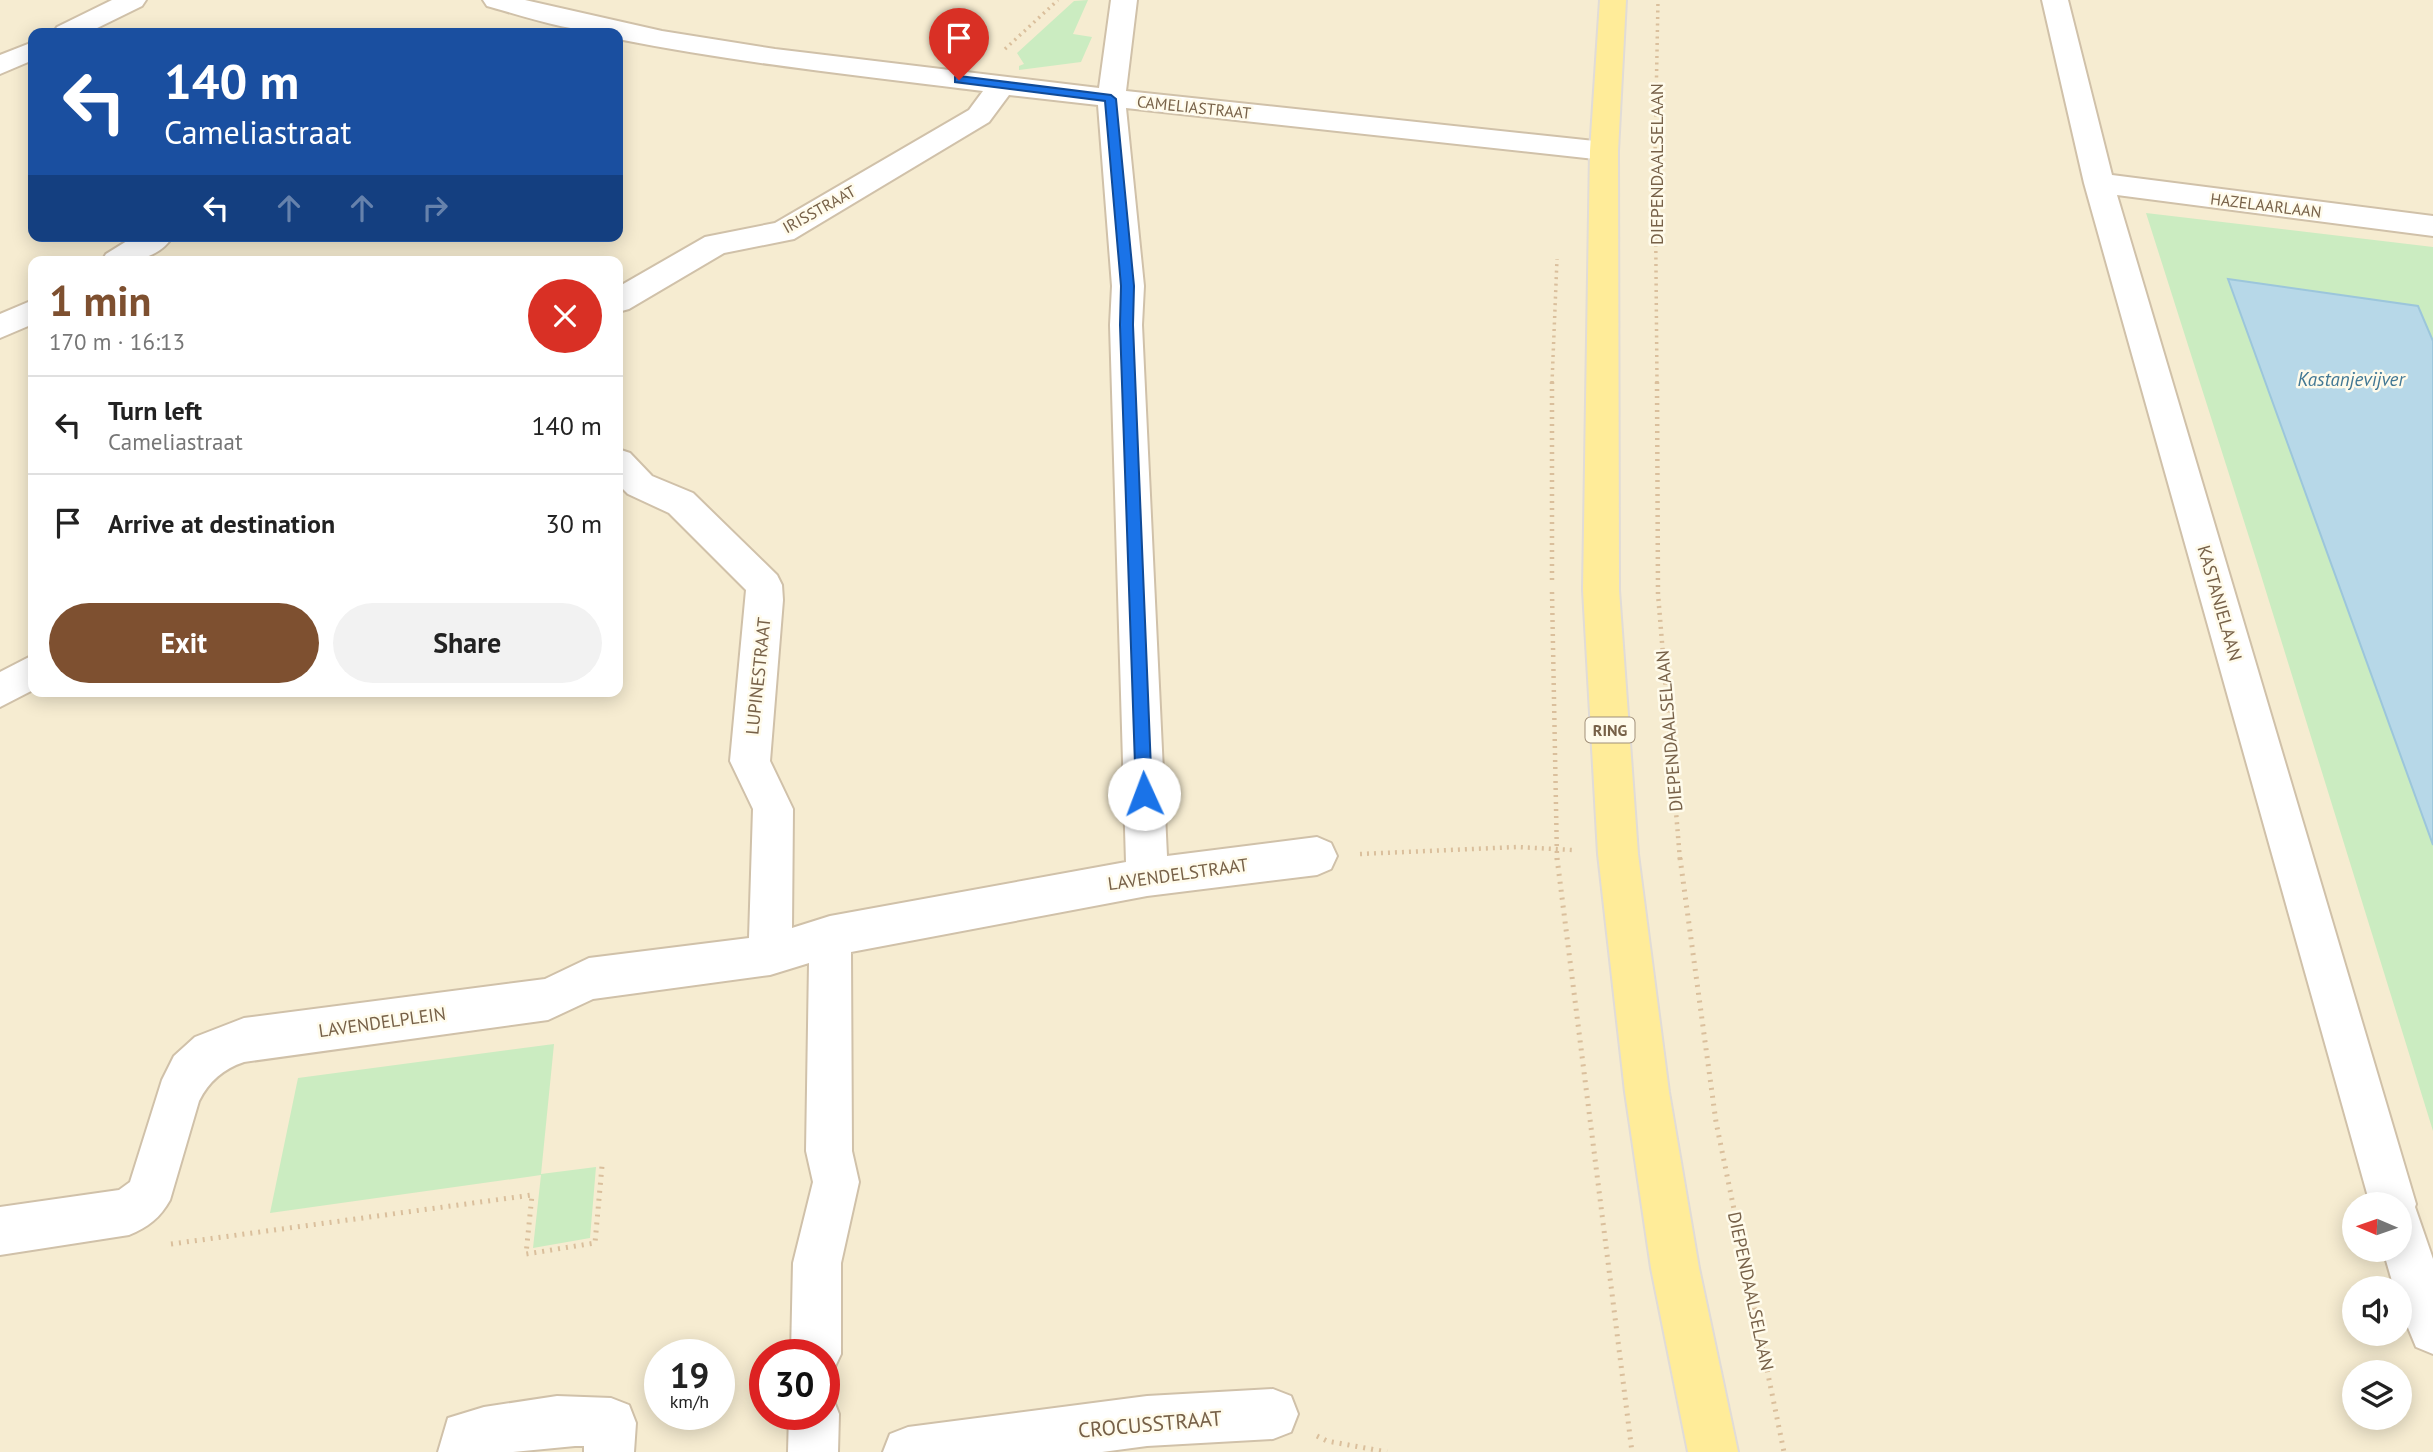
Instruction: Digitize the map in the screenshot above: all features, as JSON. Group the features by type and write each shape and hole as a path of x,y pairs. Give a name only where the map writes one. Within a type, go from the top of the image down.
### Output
{"main road":[{"name":"RING","path":"1613,0 1604,151 1601,590 1618,854 1647,1092 1673,1254 1713,1452"}],"street":[{"path":"76,28 133,0"},
{"name":"CAMELIASTRAAT","path":"496,0 516,17 590,28"},
{"path":"1124,0 1111,99 1128,286 1126,325 1147,877"},
{"name":"KASTANJELAAN","path":"2055,0 2099,183 2390,1192"},
{"name":"CAMELIASTRAAT","path":"623,33 780,58 1111,99 1604,151"},
{"path":"0,66 28,52"},
{"name":"IRISSTRAAT","path":"623,297 716,244 783,232 979,117 1002,85"},
{"name":"HAZELAARLAAN","path":"2099,183 2433,226"},
{"path":"125,256 148,242"},
{"path":"0,327 28,313"},
{"name":"LUPINESTRAAT","path":"623,467 640,485 681,503 764,585 765,600 750,761 774,809 770,955"},
{"path":"0,691 28,674"},
{"name":"LAVENDELSTRAAT","path":"770,955 831,936 1147,877 1317,856"},
{"path":"816,1339 817,1263 836,1182 829,1151 831,936"},
{"name":"LAVENDELPLEIN","path":"0,1231 129,1212 146,1198 154,1184 178,1096 190,1072 211,1052 244,1040 548,999 589,979 770,955"},
{"path":"2412,1262 2429,1313"},
{"name":"CROCUSSTRAAT","path":"908,1452 1147,1421 1273,1414"},
{"path":"463,1452 466,1436 496,1429 584,1419 611,1423 609,1452"},
{"path":"813,1452 814,1430"}],"path":[{"path":"1003,52 1059,0"},
{"name":"DIEPENDAALSELAAN","path":"1658,0 1655,170 1658,594 1679,844 1716,1122 1784,1452"},
{"path":"1317,856 1517,847 1581,850"},
{"path":"160,1245 424,1212 531,1195 526,1254 595,1243 602,1167"},
{"path":"1273,1414 1327,1441 1387,1452"}],"shaded area":[{"path":"0,0 2433,0 2433,1452 0,1452"}],"green space":[{"path":"1088,0 1073,34 1092,37 1081,62 1019,70 1019,66 1024,64 1017,53 1074,1"},
{"path":"2146,213 2433,247 2433,341 2417,306 2228,280 2433,845 2433,1131 2256,559"},
{"path":"554,1044 541,1174 596,1167 590,1238 533,1248 541,1175 270,1213 298,1078"}],"water":[{"name":"Kastanjevijver","path":"2228,279 2418,306 2433,341 2433,845"}],"route":[{"path":"959,80 1111,99 1128,286 1126,325 1144,794"}]}
